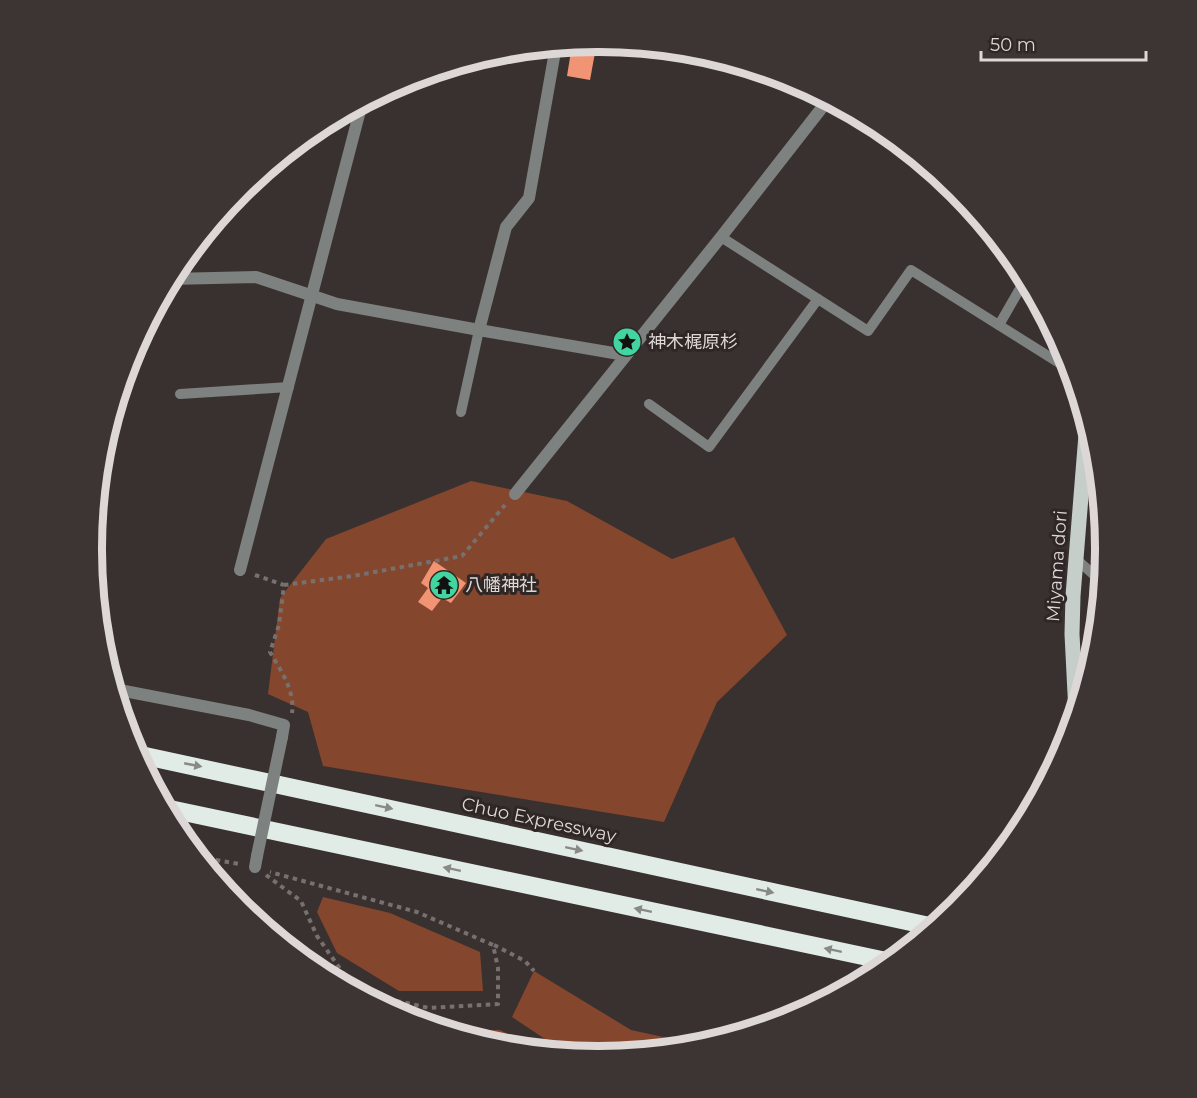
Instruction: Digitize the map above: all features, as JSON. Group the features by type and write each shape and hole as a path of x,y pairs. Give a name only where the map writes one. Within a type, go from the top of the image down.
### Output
{"highway":[{"name":"Chuo Expressway","path":"148,757 923,925"},
{"path":"177,811 878,959"}],"main road":[{"name":"Miyama dori","path":"1075,689 1072,634 1085,451"}],"street":[{"path":"479,330 506,227 529,198 554,55"},
{"path":"515,494 823,107"},
{"path":"240,570 359,114"},
{"path":"183,279 256,277 338,304 625,355"},
{"path":"123,691 249,715 283,731 256,862"}],"lane":[{"path":"721,237 868,331 911,270 1058,362"},
{"path":"999,325 1020,288"},
{"path":"649,404 709,447 818,298"},
{"path":"461,412 479,330"},
{"path":"180,394 289,387"},
{"path":"1076,559 1094,575"}],"path":[{"path":"240,570 284,585 353,576 462,555 494,517"},
{"path":"283,731 291,715 294,700 286,679 270,652 279,625 284,585"},
{"path":"211,858 256,862 417,912 525,961 534,971"},
{"path":"256,862 301,901 316,936 345,976"},
{"path":"390,1000 429,1008 498,1004 498,968 493,945"}],"shaded area":[{"path":"471,481 567,501 672,559 734,537 787,635 717,702 664,822 323,766 308,712 268,694 280,598 326,539"},
{"path":"323,897 390,913 480,952 483,991 399,991 337,953 317,912"},
{"path":"534,971 631,1030 674,1039 598,1046 550,1043 512,1017"},
{"path":"812,994 817,994 789,1008 742,1024"},
{"path":"475,1030 500,1030 517,1038"}],"building":[{"path":"595,52 590,80 567,76 571,54"},
{"name":"八幡神社","path":"434,561 466,583 451,603 442,598 432,611 418,602 428,588 421,583"}],"place":[{"name":"神木梶原杉","path":"627,342"},
{"name":"八幡神社","path":"444,585"}]}
